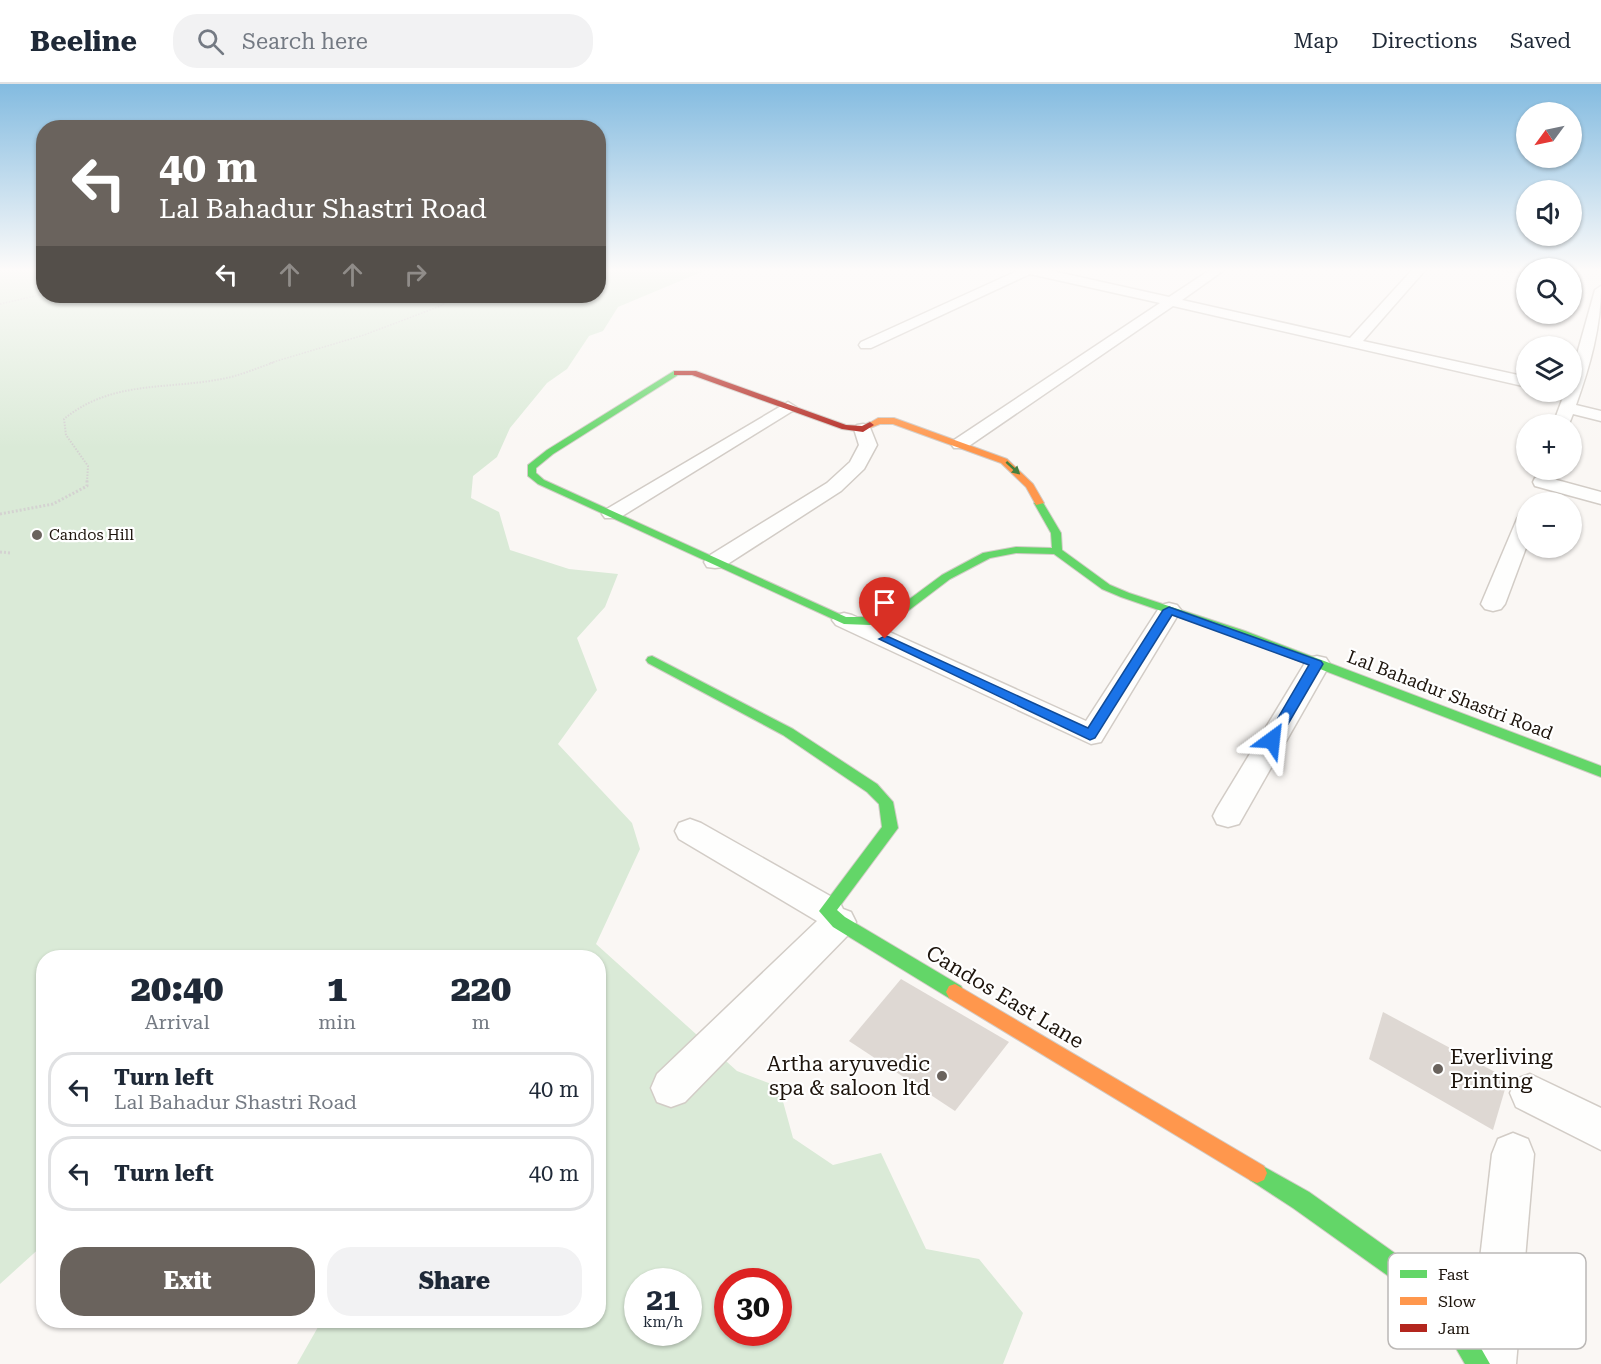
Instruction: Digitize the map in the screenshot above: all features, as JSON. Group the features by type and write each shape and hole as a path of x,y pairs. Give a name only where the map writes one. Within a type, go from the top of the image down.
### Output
{"street":[{"path":"866,345 903,328"},
{"path":"960,444 1133,328"},
{"path":"1282,328 1516,380"},
{"path":"1352,344 1367,328"},
{"path":"1582,361 1592,328"},
{"path":"843,620 865,622 896,615 969,562 987,554 1010,549 1057,551 1056,533 1030,486 1004,460 894,421 878,421 863,429 834,424 693,373 677,374 550,452 531,468 531,474 541,482 1090,735 1169,610"},
{"path":"1578,402 1601,416"},
{"path":"612,514 788,407"},
{"path":"715,562 834,487 858,465 868,445 863,429"},
{"path":"1554,480 1601,498"},
{"path":"1493,604 1516,546"},
{"name":"Lal Bahadur Shastri Road","path":"1057,551 1106,587 1601,772"},
{"path":"652,660 788,732 872,788 886,802 890,828 833,917 671,1088"},
{"path":"1227,816 1317,664"},
{"path":"690,831 833,917"},
{"name":"Candos East Lane","path":"833,917 1301,1200 1388,1262"},
{"path":"1530,1093 1601,1130"},
{"path":"1503,1253 1513,1154"},
{"name":"Candos East Lane","path":"1469,1349 1478,1364"},
{"path":"1492,1364 1494,1349"}],"path":[{"path":"0,514 52,504 87,486 88,466 66,435 64,419 81,405 117,392 231,377 296,354 383,328"},
{"path":"0,552 11,553"}],"green space":[{"path":"0,328 605,328 603,331 589,336 567,369 547,383 510,428 497,457 473,476 471,498 499,512 510,550 569,569 618,574 605,607 577,638 597,690 558,744 632,823 640,849 596,944 603,950 36,950 36,1251 0,1284"},
{"path":"606,953 737,1071 779,1087 793,1138 833,1165 881,1153 926,1249 979,1259 1023,1313 1003,1364 297,1364 317,1328 606,1328"}],"building":[{"name":"Artha aryuvedic spa & saloon ltd","path":"901,979 1009,1042 955,1111 849,1041"},
{"name":"Everliving Printing","path":"1383,1012 1508,1079 1493,1130 1369,1059"}],"traffic: fast":[{"path":"677,373 550,452 531,467 531,474 541,482 844,620 870,621 896,615 946,577 987,555 1016,550 1057,551 1056,533 1039,503"},
{"path":"1057,551 1106,587 1125,595 1241,634 1601,772"},
{"path":"652,660 788,732 872,788 886,802 890,828 827,911 839,922 955,992"},
{"path":"1257,1173 1301,1200 1388,1262"},
{"path":"1469,1349 1478,1364"}],"traffic: slow":[{"path":"870,425 878,421 894,421 1004,461 1030,486 1039,503"},
{"path":"955,992 1257,1173"}],"traffic: jam":[{"path":"677,373 693,373 845,427 863,429 870,425"}],"place":[{"name":"Candos Hill","path":"37,535"},
{"name":"Everliving Printing","path":"1438,1069"},
{"name":"Artha aryuvedic spa & saloon ltd","path":"942,1076"}],"route":[{"path":"885,639 1090,735 1169,610 1241,634 1317,664 1272,740"}]}
